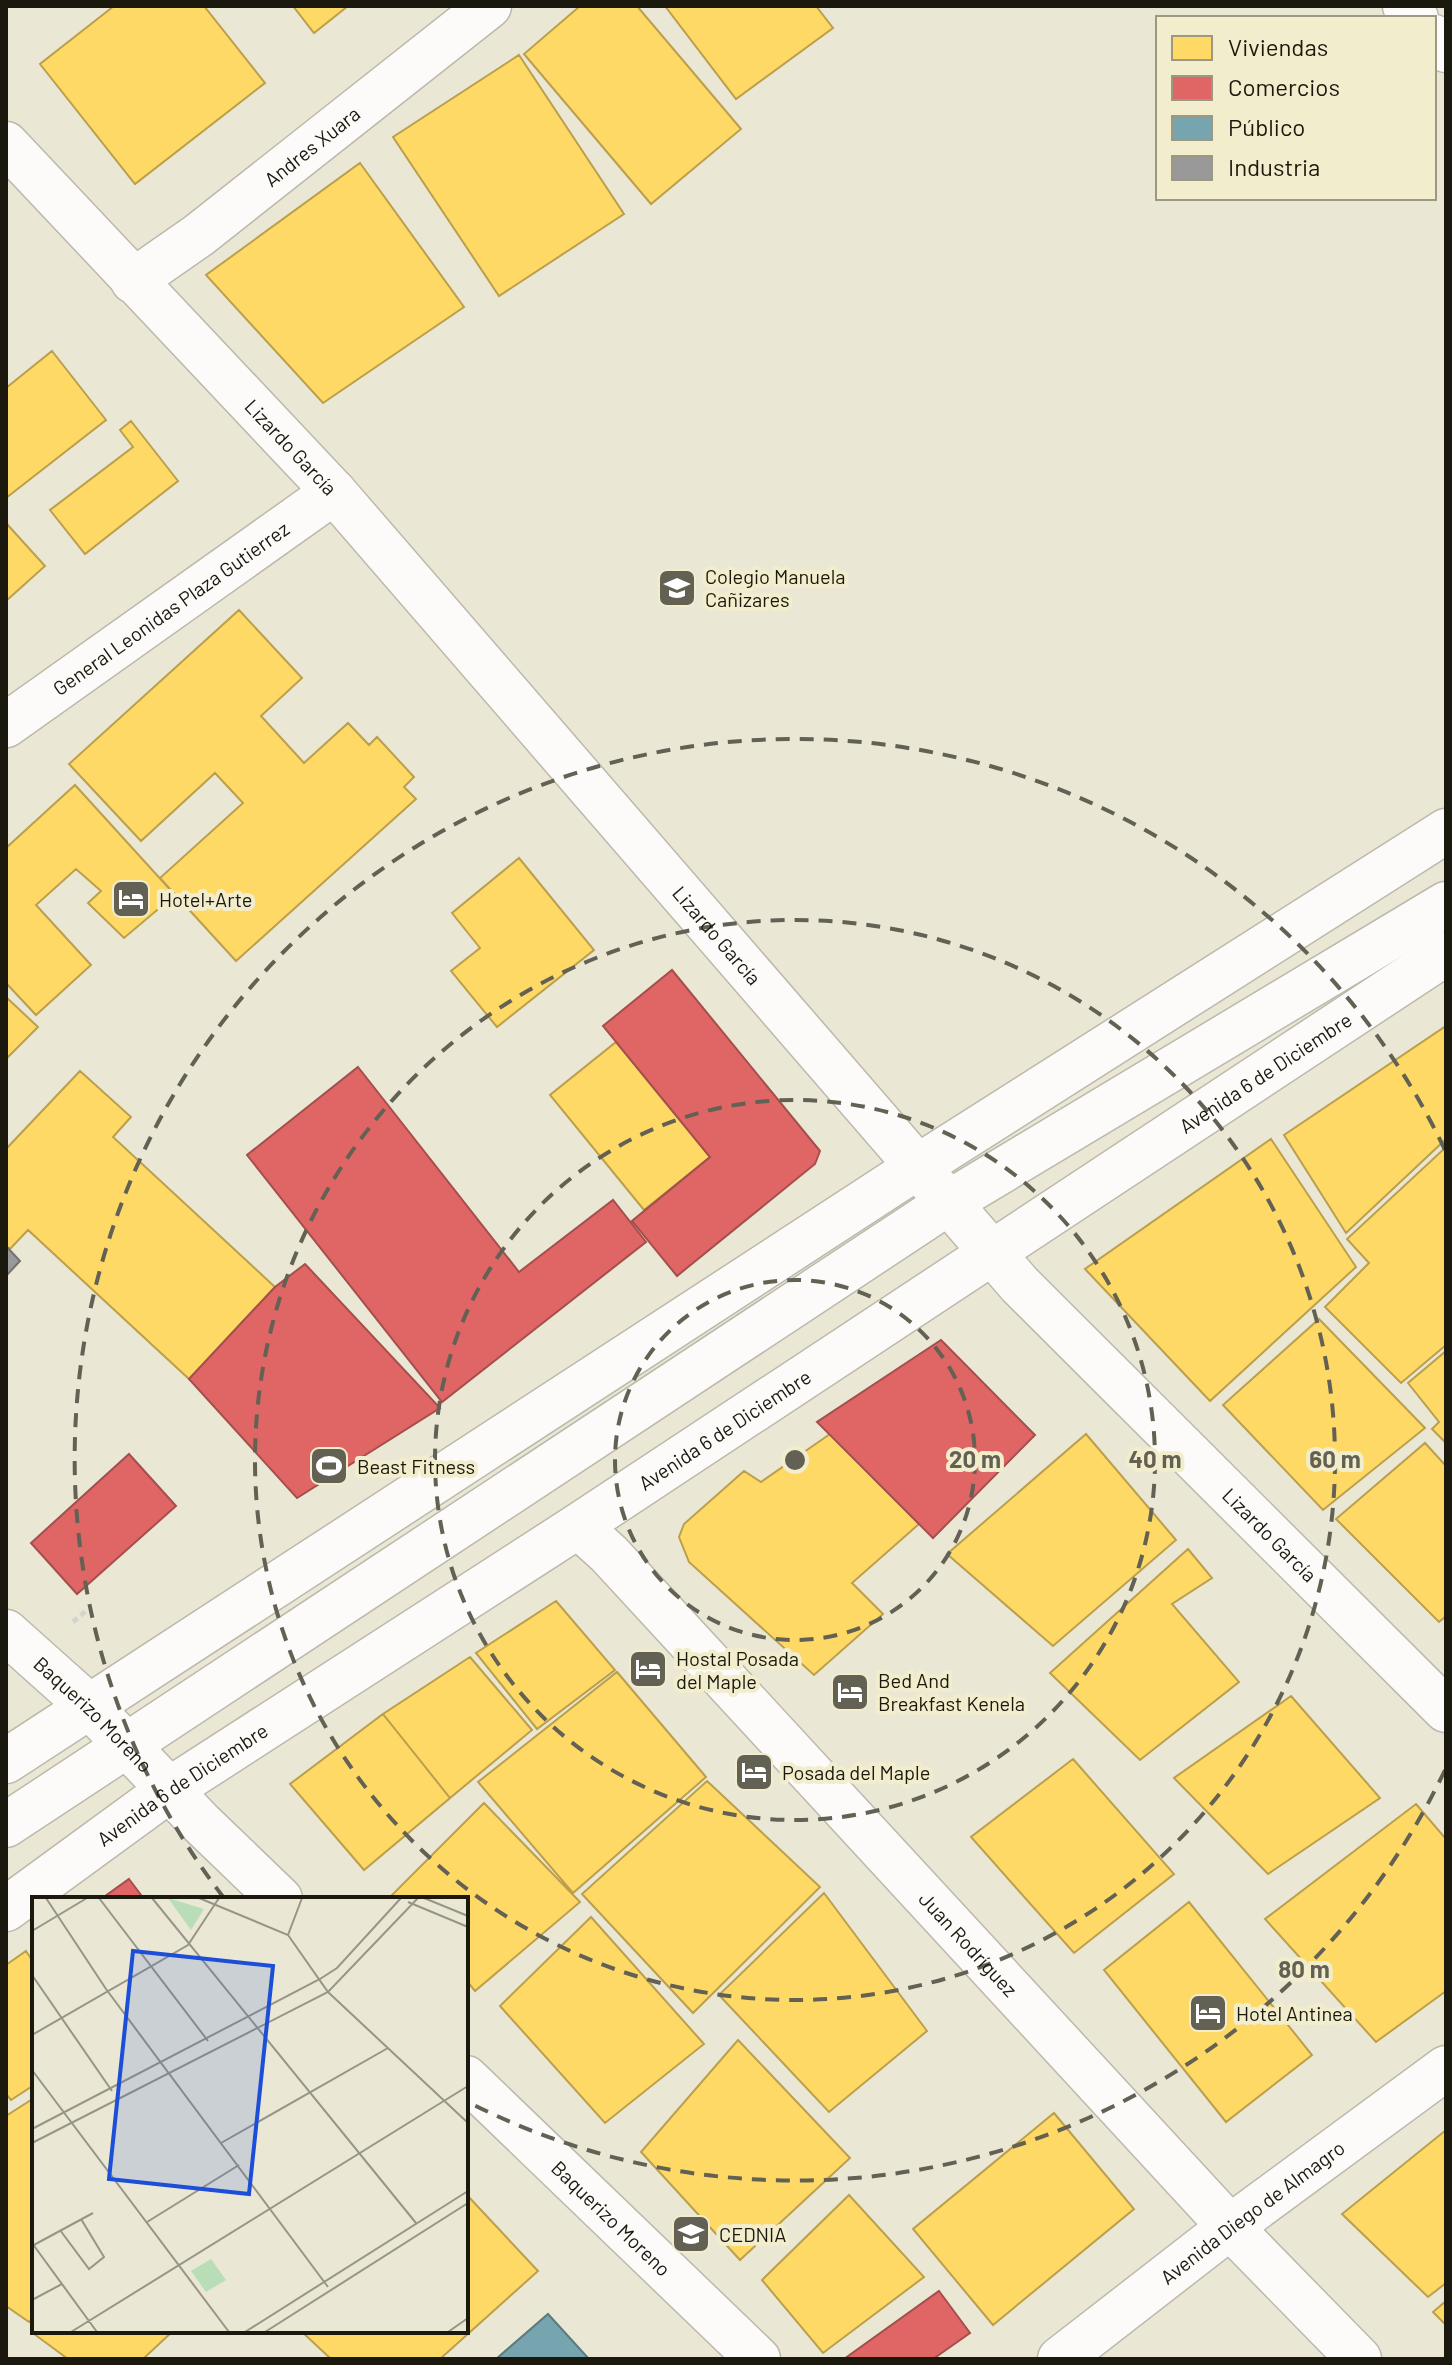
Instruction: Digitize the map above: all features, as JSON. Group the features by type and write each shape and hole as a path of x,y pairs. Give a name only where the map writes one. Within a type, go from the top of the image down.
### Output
{"street":[{"name":"Andres Xuara","path":"133,281 199,235 489,6"},
{"name":"Lizardo García","path":"6,144 334,492 1020,1285 1446,1710"},
{"name":"General Leonidas Plaza Gutierrez","path":"6,725 334,492"},
{"path":"6,1761 919,1166 1446,831"},
{"path":"6,1825 948,1203 1446,904"},
{"name":"Avenida 6 de Diciembre","path":"6,1909 169,1790 993,1254 1446,953"},
{"name":"Juan Rodríguez","path":"578,1526 609,1554 1230,2227 1359,2359"},
{"name":"Baquerizo Moreno","path":"6,1632 91,1708 278,1897"},
{"name":"Avenida Diego de Almagro","path":"1060,2359 1230,2227 1446,2068"},
{"name":"Baquerizo Moreno","path":"468,2080 758,2359"}],"building: Viviendas":[{"path":"114,6 204,6 265,83 135,184 40,64"},
{"path":"293,6 348,6 314,33"},
{"path":"580,6 637,6 741,129 651,204 524,54"},
{"path":"665,6 816,6 833,28 736,99"},
{"path":"519,55 624,214 499,296 393,137"},
{"path":"360,163 464,307 323,403 206,275"},
{"path":"52,351 106,420 6,498 6,388"},
{"path":"131,421 178,481 85,554 50,510 133,447 120,430"},
{"path":"6,523 45,566 6,601"},
{"path":"239,610 302,678 261,716 304,763 348,723 369,745 377,737 414,777 404,787 416,799 236,961 160,878 243,803 215,773 141,841 69,764"},
{"name":"Hotel+Arte","path":"75,785 175,895 124,938 88,903 101,891 76,869 36,905 91,965 36,1015 6,983 6,848"},
{"path":"519,858 594,950 497,1027 451,971 480,948 452,913"},
{"path":"6,997 38,1027 6,1059"},
{"path":"1446,1026 1446,1139 1346,1233 1284,1135"},
{"path":"616,1042 710,1157 644,1210 550,1095"},
{"path":"80,1071 131,1117 113,1137 275,1287 189,1379 28,1230 10,1249 6,1246 6,1149"},
{"path":"1271,1139 1356,1267 1210,1401 1085,1269"},
{"path":"1446,1147 1446,1345 1401,1383 1325,1307 1369,1263 1347,1239"},
{"path":"1319,1319 1425,1428 1323,1510 1223,1405"},
{"path":"1446,1351 1446,1443 1432,1429 1439,1422 1408,1383"},
{"path":"830,1434 919,1524 852,1583 883,1614 814,1675 689,1562 679,1537 684,1524 744,1471 761,1482"},
{"path":"1086,1434 1176,1540 1053,1646 947,1554"},
{"path":"1425,1443 1446,1466 1446,1616 1439,1622 1336,1519"},
{"path":"1188,1549 1212,1578 1172,1604 1239,1682 1140,1760 1050,1673"},
{"path":"556,1601 615,1670 537,1729 476,1653"},
{"path":"470,1657 532,1730 450,1798 383,1714"},
{"path":"617,1672 706,1777 573,1893 478,1782"},
{"path":"1291,1696 1380,1798 1268,1874 1174,1778"},
{"path":"383,1714 450,1798 364,1870 290,1784"},
{"path":"1073,1759 1174,1874 1074,1953 971,1837"},
{"path":"707,1781 820,1887 693,2013 582,1894"},
{"path":"484,1803 580,1902 475,1991 468,1982 468,1897 392,1895"},
{"path":"1416,1804 1446,1839 1446,1991 1376,2042 1265,1919"},
{"path":"824,1893 927,2031 829,2112 719,1995"},
{"name":"Hotel Antinea","path":"1189,1902 1312,2055 1226,2122 1104,1970"},
{"path":"591,1917 704,2044 605,2123 500,2006"},
{"path":"26,1951 32,1960 32,2086 11,2100 6,2094 6,1965"},
{"path":"738,2040 850,2158 740,2260 641,2152"},
{"path":"32,2099 32,2319 29,2322 6,2306 6,2116"},
{"path":"1054,2113 1134,2209 993,2325 913,2229"},
{"path":"1446,2130 1446,2283 1428,2297 1342,2214"},
{"path":"849,2195 924,2277 823,2353 762,2280"},
{"path":"468,2196 538,2271 440,2359 331,2359 303,2333 468,2333"},
{"path":"1446,2301 1446,2325 1433,2312"},
{"path":"171,2333 143,2359 68,2359 34,2334"}],"building: Comercios":[{"path":"672,970 820,1151 815,1164 677,1276 632,1221 710,1157 603,1026"},
{"path":"358,1067 519,1272 613,1200 646,1242 442,1402 247,1155"},
{"path":"305,1264 440,1408 297,1498 189,1379 275,1287"},
{"path":"941,1340 1035,1435 933,1538 817,1422"},
{"path":"129,1454 176,1506 77,1594 31,1543"},
{"path":"129,1879 142,1897 104,1897"},
{"path":"939,2291 970,2333 933,2359 844,2359"}],"building: Público":[{"path":"548,2314 589,2359 496,2359"}],"building: Industria":[{"path":"6,1246 20,1261 6,1276"}],"place":[{"name":"Colegio Manuela Cañizares","path":"677,588"},
{"name":"Hotel+Arte","path":"131,899"},
{"name":"Beast Fitness","path":"329,1466"},
{"name":"Hostal Posada del Maple","path":"648,1669"},
{"name":"Bed And Breakfast Kenela","path":"850,1692"},
{"name":"Posada del Maple","path":"754,1772"},
{"name":"Hotel Antinea","path":"1208,2013"},
{"name":"CEDNIA","path":"691,2234"}]}
